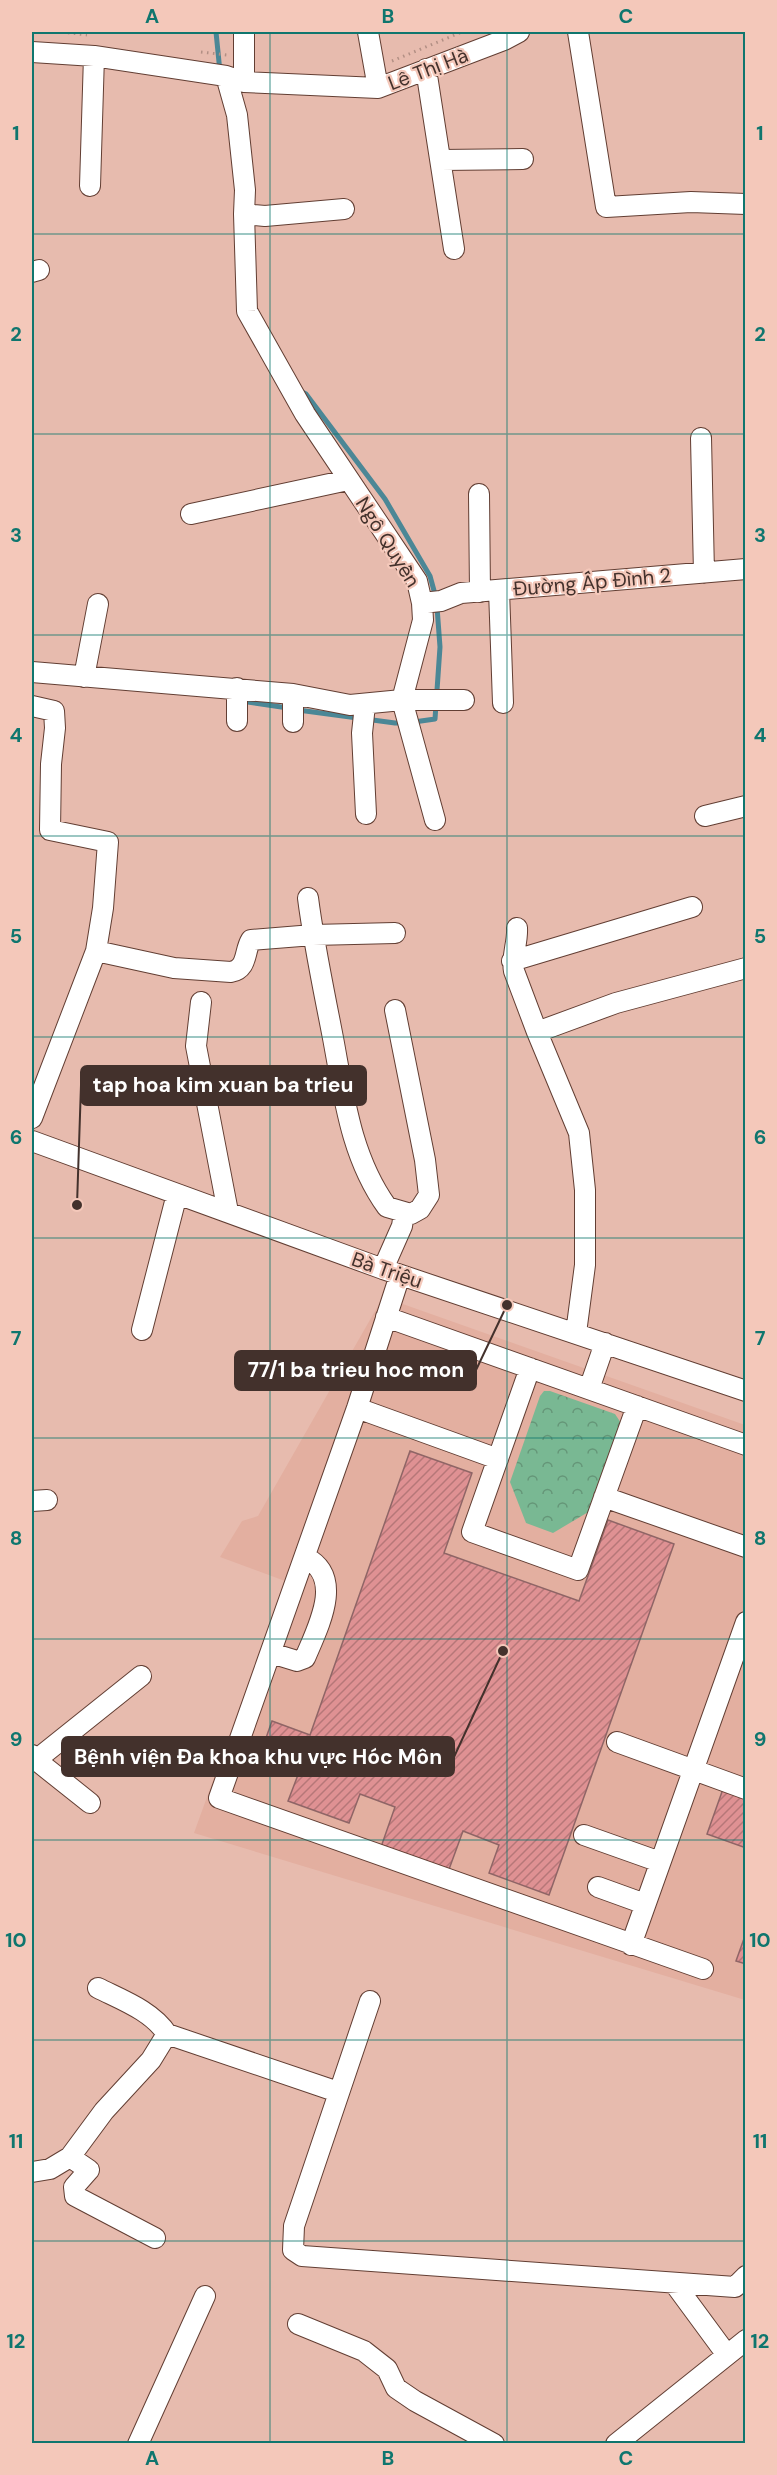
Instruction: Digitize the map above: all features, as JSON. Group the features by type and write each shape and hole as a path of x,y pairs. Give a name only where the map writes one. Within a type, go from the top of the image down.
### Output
{"street":[{"name":"Ngô Quyền","path":"244,32 235,79 245,190 253,215 247,311 305,414 432,602 423,620 402,701"},
{"path":"368,32 378,88"},
{"path":"578,32 606,207 691,202 746,204"},
{"name":"Lê Thị Hà","path":"93,56 235,79 378,88 508,34"},
{"path":"32,52 93,56 90,186"},
{"path":"426,69 454,249"},
{"path":"441,160 523,159"},
{"path":"253,215 344,209"},
{"path":"701,438 704,573"},
{"path":"191,514 348,480"},
{"path":"478,494 503,703"},
{"name":"Đường Ấp Đình 2","path":"432,602 461,593 746,569"},
{"path":"84,677 98,604"},
{"path":"32,672 84,677 237,704 293,696 364,708 402,701 464,700"},
{"path":"293,696 293,722"},
{"path":"402,701 435,820"},
{"path":"32,706 54,711 56,728 51,764 50,830 108,842 103,908 96,951 32,1118"},
{"path":"364,708 362,733 366,814"},
{"path":"705,816 746,806"},
{"path":"308,898 313,935 353,1136 362,1166 387,1207 404,1214 414,1213 429,1195 425,1160 395,1010"},
{"path":"512,961 692,907"},
{"path":"517,928 518,938 512,961 537,1032 579,1133 585,1190 585,1265 576,1333"},
{"path":"96,951 174,968 231,972 239,969 244,963 251,940 313,935 395,933"},
{"path":"537,1032 616,1003 746,968"},
{"path":"201,1002 196,1046 228,1212"},
{"name":"Bà Triệu","path":"32,1141 391,1272 746,1391"},
{"path":"142,1330 177,1194"},
{"path":"404,1214 391,1272 387,1317 219,1798 703,1969"},
{"path":"387,1317 746,1444"},
{"path":"589,1389 605,1343"},
{"path":"530,1368 472,1532 578,1570 637,1406"},
{"path":"357,1408 498,1459"},
{"path":"604,1497 746,1547"},
{"path":"271,1653 297,1661 305,1658 325,1602 327,1584 324,1575 313,1561 304,1557"},
{"path":"631,1944 746,1622"},
{"path":"90,1803 34,1758 141,1676"},
{"path":"617,1742 746,1789"},
{"path":"584,1835 660,1862"},
{"path":"598,1887 645,1904"},
{"path":"98,1988 145,2013 167,2034 338,2092"},
{"path":"370,2001 294,2226 293,2250 302,2256 735,2288 746,2276"},
{"path":"32,2172 50,2169 70,2157 104,2111 151,2060 167,2034"},
{"path":"70,2157 89,2170 74,2187 75,2196 155,2238"},
{"path":"674,2283 727,2355"},
{"path":"138,2444 205,2296"},
{"path":"298,2325 364,2351 387,2369 396,2388 415,2401 494,2444"},
{"path":"616,2444 746,2340"}],"path":[{"path":"375,68 462,32"}],"shaded area":[{"path":"383,1297 745,1425 745,2000 194,1833 285,1581 220,1557 242,1521 258,1516"}],"green space":[{"path":"544,1391 550,1391 615,1414 621,1423 590,1511 553,1533 526,1523 510,1482 540,1396"}],"building":[{"path":"410,1451 472,1473 444,1553 579,1601 608,1520 674,1544 549,1895 489,1873 499,1845 463,1831 448,1872 381,1847 395,1807 360,1794 349,1823 288,1801 301,1767 261,1752 272,1721 310,1735"},
{"path":"723,1789 746,1797 746,1848 707,1834"},
{"path":"746,1933 746,1964 736,1961"}],"waterway":[{"path":"216,32 220,72"},
{"path":"300,391 306,394 385,499 430,576 436,598"},
{"path":"414,722 435,719 440,647 437,607"},
{"path":"241,701 288,708"},
{"path":"298,710 404,723"}],"place":[{"name":"tap hoa kim xuan ba trieu","path":"77,1205"},
{"name":"77/1 ba trieu hoc mon","path":"507,1305"},
{"name":"Bệnh viện Đa khoa khu vực Hóc Môn","path":"503,1651"}]}
